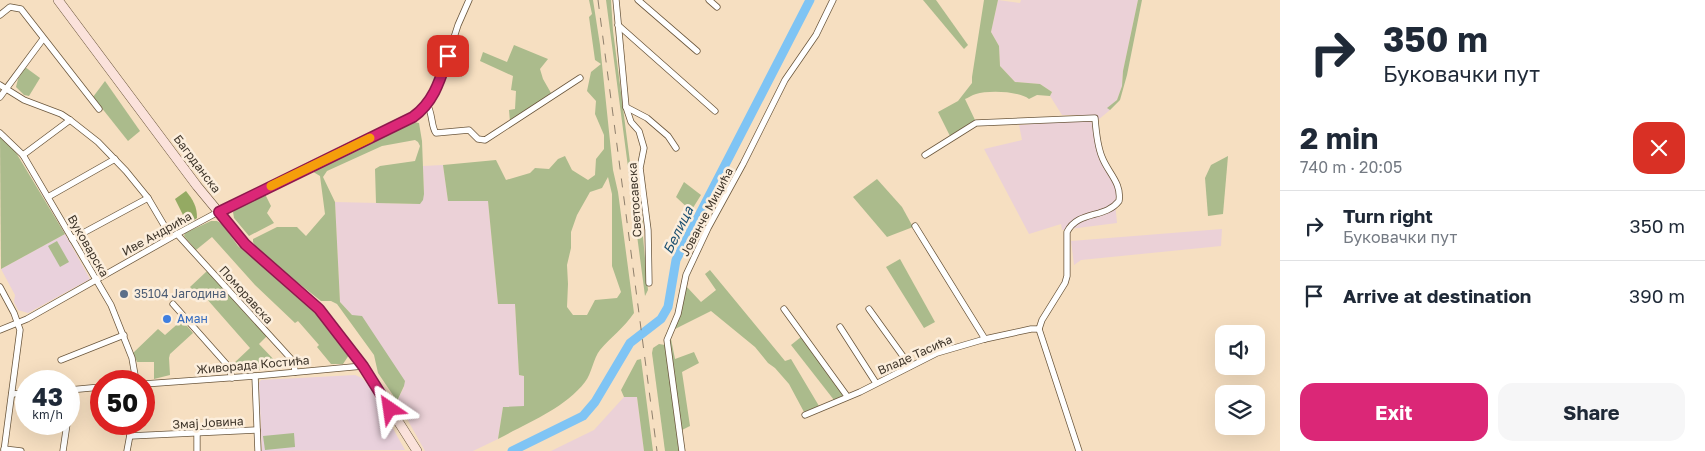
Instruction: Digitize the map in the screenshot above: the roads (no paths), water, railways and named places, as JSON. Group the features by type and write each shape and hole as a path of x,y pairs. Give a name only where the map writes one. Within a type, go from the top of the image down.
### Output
{"main road":[{"name":"Багрданска","path":"58,0 245,244 319,309 363,366 417,451"}],"street":[{"path":"469,0 458,25 438,87 427,104 432,115 433,129 436,133 469,130 478,140 485,140 580,78"},
{"name":"Светосавска","path":"616,0 626,107 631,122 638,130 644,148 640,168 648,230 649,283"},
{"path":"638,0 697,52"},
{"path":"709,0 717,7"},
{"name":"Јованче Мицића","path":"682,451 667,340 678,314 686,275 708,228 744,164 786,80 816,35 833,0"},
{"path":"0,15 10,7 18,7 99,109"},
{"path":"618,25 715,110"},
{"path":"0,97 3,87 43,39"},
{"path":"3,87 24,100 61,114 115,159 148,198 171,237"},
{"name":"Иве Андрића","path":"0,330 26,319 219,212 400,124 422,111 427,104"},
{"path":"626,107 647,118 668,136 676,148"},
{"path":"925,155 976,123 1094,118 1099,146 1118,186 1119,201 1110,209 1081,217 1070,225 1067,232 1067,276 1065,283 1042,320 1039,329 1079,451"},
{"path":"23,155 70,120"},
{"name":"Вуковарска","path":"0,133 23,155 111,305 124,335 135,370"},
{"path":"48,197 115,159"},
{"path":"72,238 148,198"},
{"path":"915,226 985,340"},
{"name":"Поморавска","path":"177,234 294,362 295,372"},
{"path":"0,287 18,322 20,330 4,450 21,451"},
{"path":"173,304 229,367 232,378"},
{"path":"784,309 848,396"},
{"path":"870,309 910,366"},
{"path":"840,327 876,383"},
{"name":"Владе Тасића","path":"805,415 938,353 1031,329 1039,329"},
{"path":"61,360 124,335"},
{"name":"Живорада Костића","path":"155,383 363,366"},
{"path":"255,376 258,451"},
{"name":"Змај Јовина","path":"130,436 257,430"},
{"path":"196,434 197,451"},
{"path":"64,451 66,435"},
{"path":"127,451 130,436"}],"waterway":[{"name":"Белица","path":"512,451 583,416 595,402 630,343 661,319 668,307 676,260 810,0"}],"railway":[{"path":"598,0 657,451"}],"place":[{"name":"35104 Јагодина","path":"124,294"},
{"name":"Аман","path":"167,319"}]}
